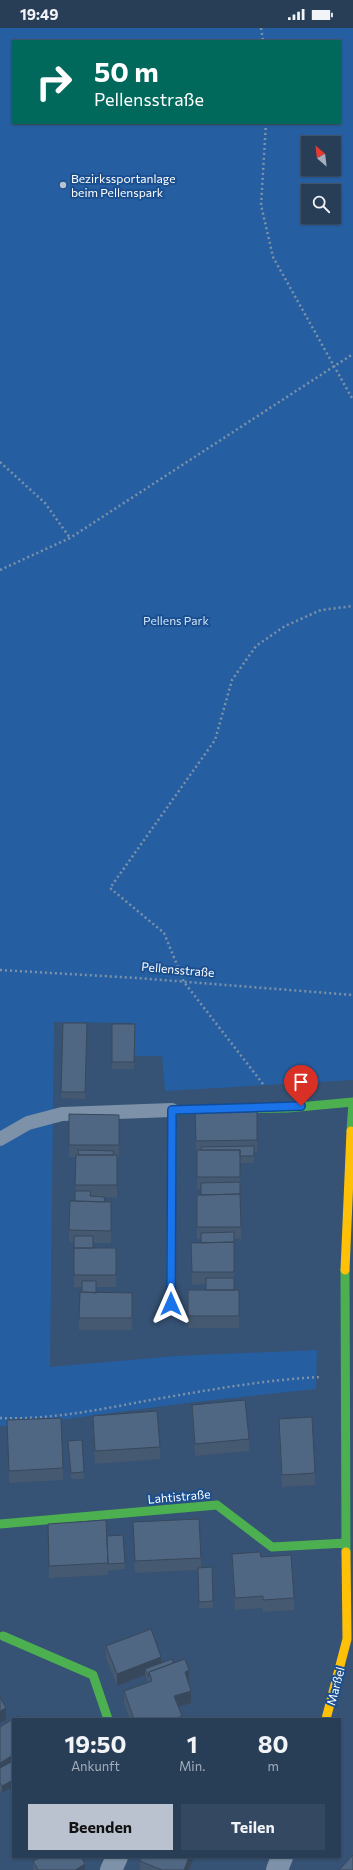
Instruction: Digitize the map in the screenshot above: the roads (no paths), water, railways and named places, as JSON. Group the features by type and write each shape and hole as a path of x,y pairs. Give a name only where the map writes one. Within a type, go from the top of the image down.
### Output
{"street":[{"path":"171,1304 172,1110 281,1108 353,1102"},
{"name":"Marßel","path":"326,1718 347,1639 346,1543 349,1496 344,1375 346,1237 353,1102"},
{"name":"Lahtistraße","path":"0,1524 217,1505 272,1547 346,1543"},
{"path":"3,1636 93,1675 108,1718"},
{"path":"111,1870 117,1858"},
{"path":"277,1870 282,1858"}],"lane":[{"path":"0,1139 28,1123 62,1114 172,1110"}],"place":[{"name":"Bezirkssportanlage beim Pellenspark","path":"63,185"}],"park label":[{"name":"Pellens Park","path":"176,620"}]}
